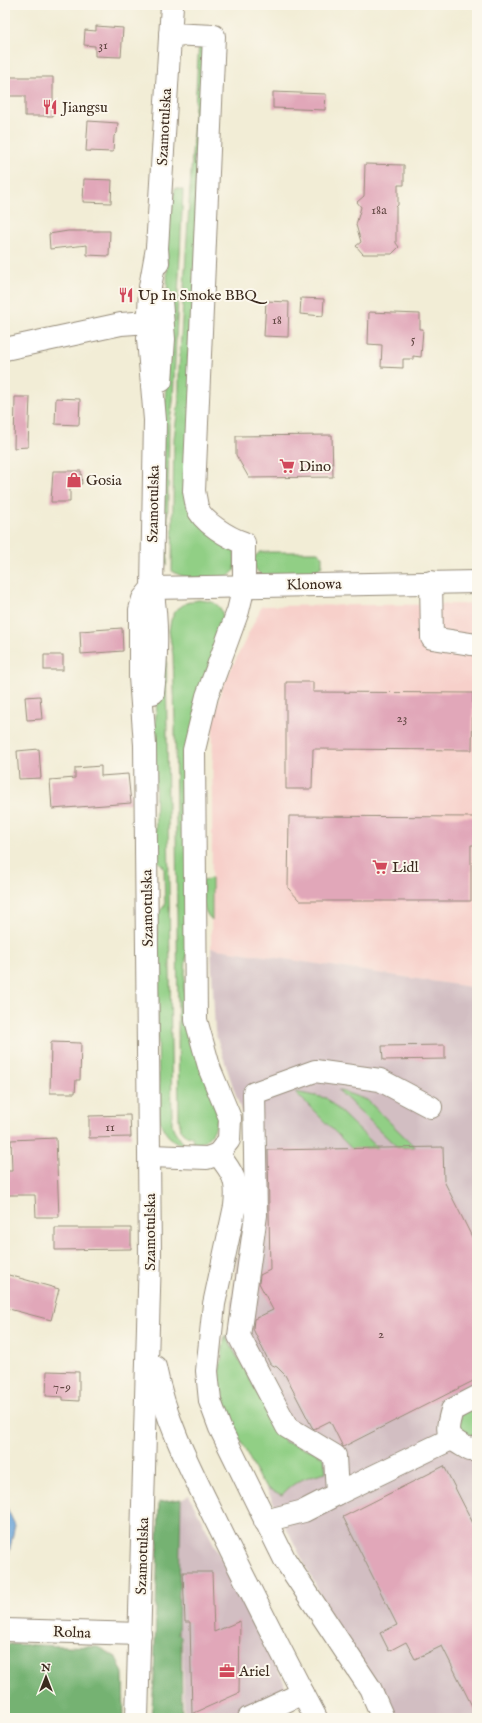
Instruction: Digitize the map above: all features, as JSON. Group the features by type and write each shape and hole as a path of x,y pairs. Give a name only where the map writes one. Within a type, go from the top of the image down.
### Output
{"street":[{"name":"Szamotulska","path":"137,1718 150,1255 145,745 140,677 140,610 143,599 152,588 155,420 148,354 155,321 150,287 157,248 172,5"},
{"path":"150,1156 207,1158 218,1154 229,1140 230,1118 210,1070 196,1020 194,750 208,696 238,611 244,586 244,543 233,540 205,519 197,508 194,491 214,36 170,34"},
{"path":"5,349 121,324 155,321"},
{"path":"431,582 432,638 477,645"},
{"name":"Klonowa","path":"152,588 477,582"},
{"path":"337,1494 335,1456 287,1427 239,1336 256,1215 254,1093 315,1071 380,1080 431,1107"},
{"path":"218,1154 232,1172 236,1195 236,1206 214,1304 207,1371 210,1401 220,1428 285,1560 370,1688 384,1718"},
{"path":"148,1323 159,1388 179,1443 226,1542 316,1718"},
{"path":"477,1397 452,1410 446,1427 451,1439 470,1450 477,1447"},
{"path":"266,1520 304,1511 451,1439"},
{"name":"Rolna","path":"5,1630 140,1634"},
{"path":"249,1718 302,1693"}],"shaded area":[{"path":"477,604 477,988 211,948 213,720 222,688 262,606"},
{"path":"211,948 477,988 477,1718 397,1718 335,1624 234,1425 223,1375 247,1184 245,1175 243,1117 215,1032"},
{"path":"189,1495 284,1682 286,1692 232,1718 184,1718 182,1637 173,1636 174,1502"}],"green space":[{"path":"199,41 204,44 196,300 188,357 193,387 190,497 234,545 235,570 228,577 192,578 185,577 172,571 174,438 179,399 179,369"},
{"path":"175,188 183,190 173,402 169,425 167,565 162,555 163,437 168,348 168,224"},
{"path":"260,552 318,552 322,556 322,566 310,575 262,576 255,568 253,561 253,558"},
{"path":"198,600 212,602 221,609 223,618 228,619 207,670 184,987 185,1003 218,1117 212,1134 206,1140 197,1145 191,1145 193,1139 191,1136 185,1135 181,1129 179,1120 175,723 173,655 169,631 171,620 176,610 186,603"},
{"path":"166,656 172,1124 182,1145 173,1140 167,1134 159,1117 157,914 165,905 164,869 156,859 155,724 161,663"},
{"path":"212,878 212,920 208,916 204,906 203,896 203,880"},
{"path":"338,1090 367,1100 415,1147 398,1148"},
{"path":"295,1092 326,1098 378,1148 352,1149"},
{"path":"225,1335 285,1442 313,1451 324,1458 326,1472 314,1475 296,1483 282,1495 267,1488 260,1480 232,1423 221,1393 219,1373"},
{"path":"477,1404 477,1437 464,1432 459,1426 462,1411"},
{"path":"181,1499 178,1634 181,1636 182,1718 151,1718 154,1682 159,1502"},
{"path":"5,1644 98,1647 116,1657 123,1673 124,1718 5,1718"},
{"path":"288,1712 304,1718 285,1718"}],"water":[{"path":"5,1504 15,1525 5,1571"}],"building":[{"path":"96,26 123,28 121,57 95,56 95,46 84,45 85,30 96,31"},
{"path":"5,77 53,77 53,116 25,116 25,96 5,96"},
{"path":"273,92 326,94 325,110 273,108"},
{"path":"88,121 118,123 117,133 114,136 113,152 86,151"},
{"path":"365,164 404,165 404,185 398,185 398,205 396,207 396,243 399,247 392,254 363,254 356,246 361,242 356,225 361,207 357,202 364,196"},
{"path":"84,179 112,180 111,203 83,202"},
{"path":"68,231 110,231 109,256 87,255 87,245 50,249 49,234"},
{"path":"301,298 324,299 323,316 300,314"},
{"path":"266,301 289,302 288,337 264,336"},
{"path":"369,312 420,314 420,329 423,329 421,357 413,356 413,359 403,359 403,368 381,367 382,345 368,344"},
{"path":"15,397 30,397 28,447 14,448"},
{"path":"56,398 80,399 79,425 55,424"},
{"name":"Dino","path":"332,435 333,477 249,478 236,455 236,436"},
{"path":"53,471 81,471 82,484 70,484 70,502 51,502"},
{"path":"122,628 123,651 81,654 80,631"},
{"path":"44,655 63,655 63,670 44,670"},
{"path":"286,682 313,682 313,692 473,693 472,750 313,749 312,789 286,789"},
{"path":"40,696 42,719 27,720 25,697"},
{"path":"39,749 41,778 19,779 17,751"},
{"path":"101,766 101,776 128,774 131,803 52,809 50,780 75,778 75,768"},
{"name":"Lidl","path":"289,816 477,817 477,845 471,845 471,901 300,901 288,888"},
{"path":"51,1042 81,1043 80,1080 76,1080 75,1093 50,1093"},
{"path":"445,1045 445,1059 383,1060 382,1046"},
{"path":"130,1115 131,1137 89,1138 89,1116"},
{"path":"56,1138 59,1217 36,1217 35,1195 5,1195 5,1171 12,1171 11,1140"},
{"path":"443,1147 444,1181 477,1247 477,1379 343,1447 330,1421 314,1429 312,1427 285,1375 277,1367 270,1364 253,1329 254,1319 273,1310 259,1283 260,1275 270,1270 268,1150"},
{"path":"55,1228 131,1228 131,1249 55,1250"},
{"path":"5,1274 59,1289 51,1320 5,1308"},
{"path":"47,1371 79,1372 79,1401 63,1400 63,1397 46,1396"},
{"path":"444,1466 477,1531 477,1716 442,1646 415,1659 406,1642 389,1651 380,1633 397,1625 343,1517"},
{"path":"183,1572 212,1572 214,1632 240,1621 239,1693 192,1714 190,1622 185,1622"}],"place":[{"name":"Jiangsu","path":"50,107"},
{"name":"Up In Smoke BBQ","path":"126,295"},
{"name":"Dino","path":"287,466"},
{"name":"Gosia","path":"74,480"},
{"name":"Lidl","path":"380,867"},
{"name":"Ariel","path":"227,1671"}]}
